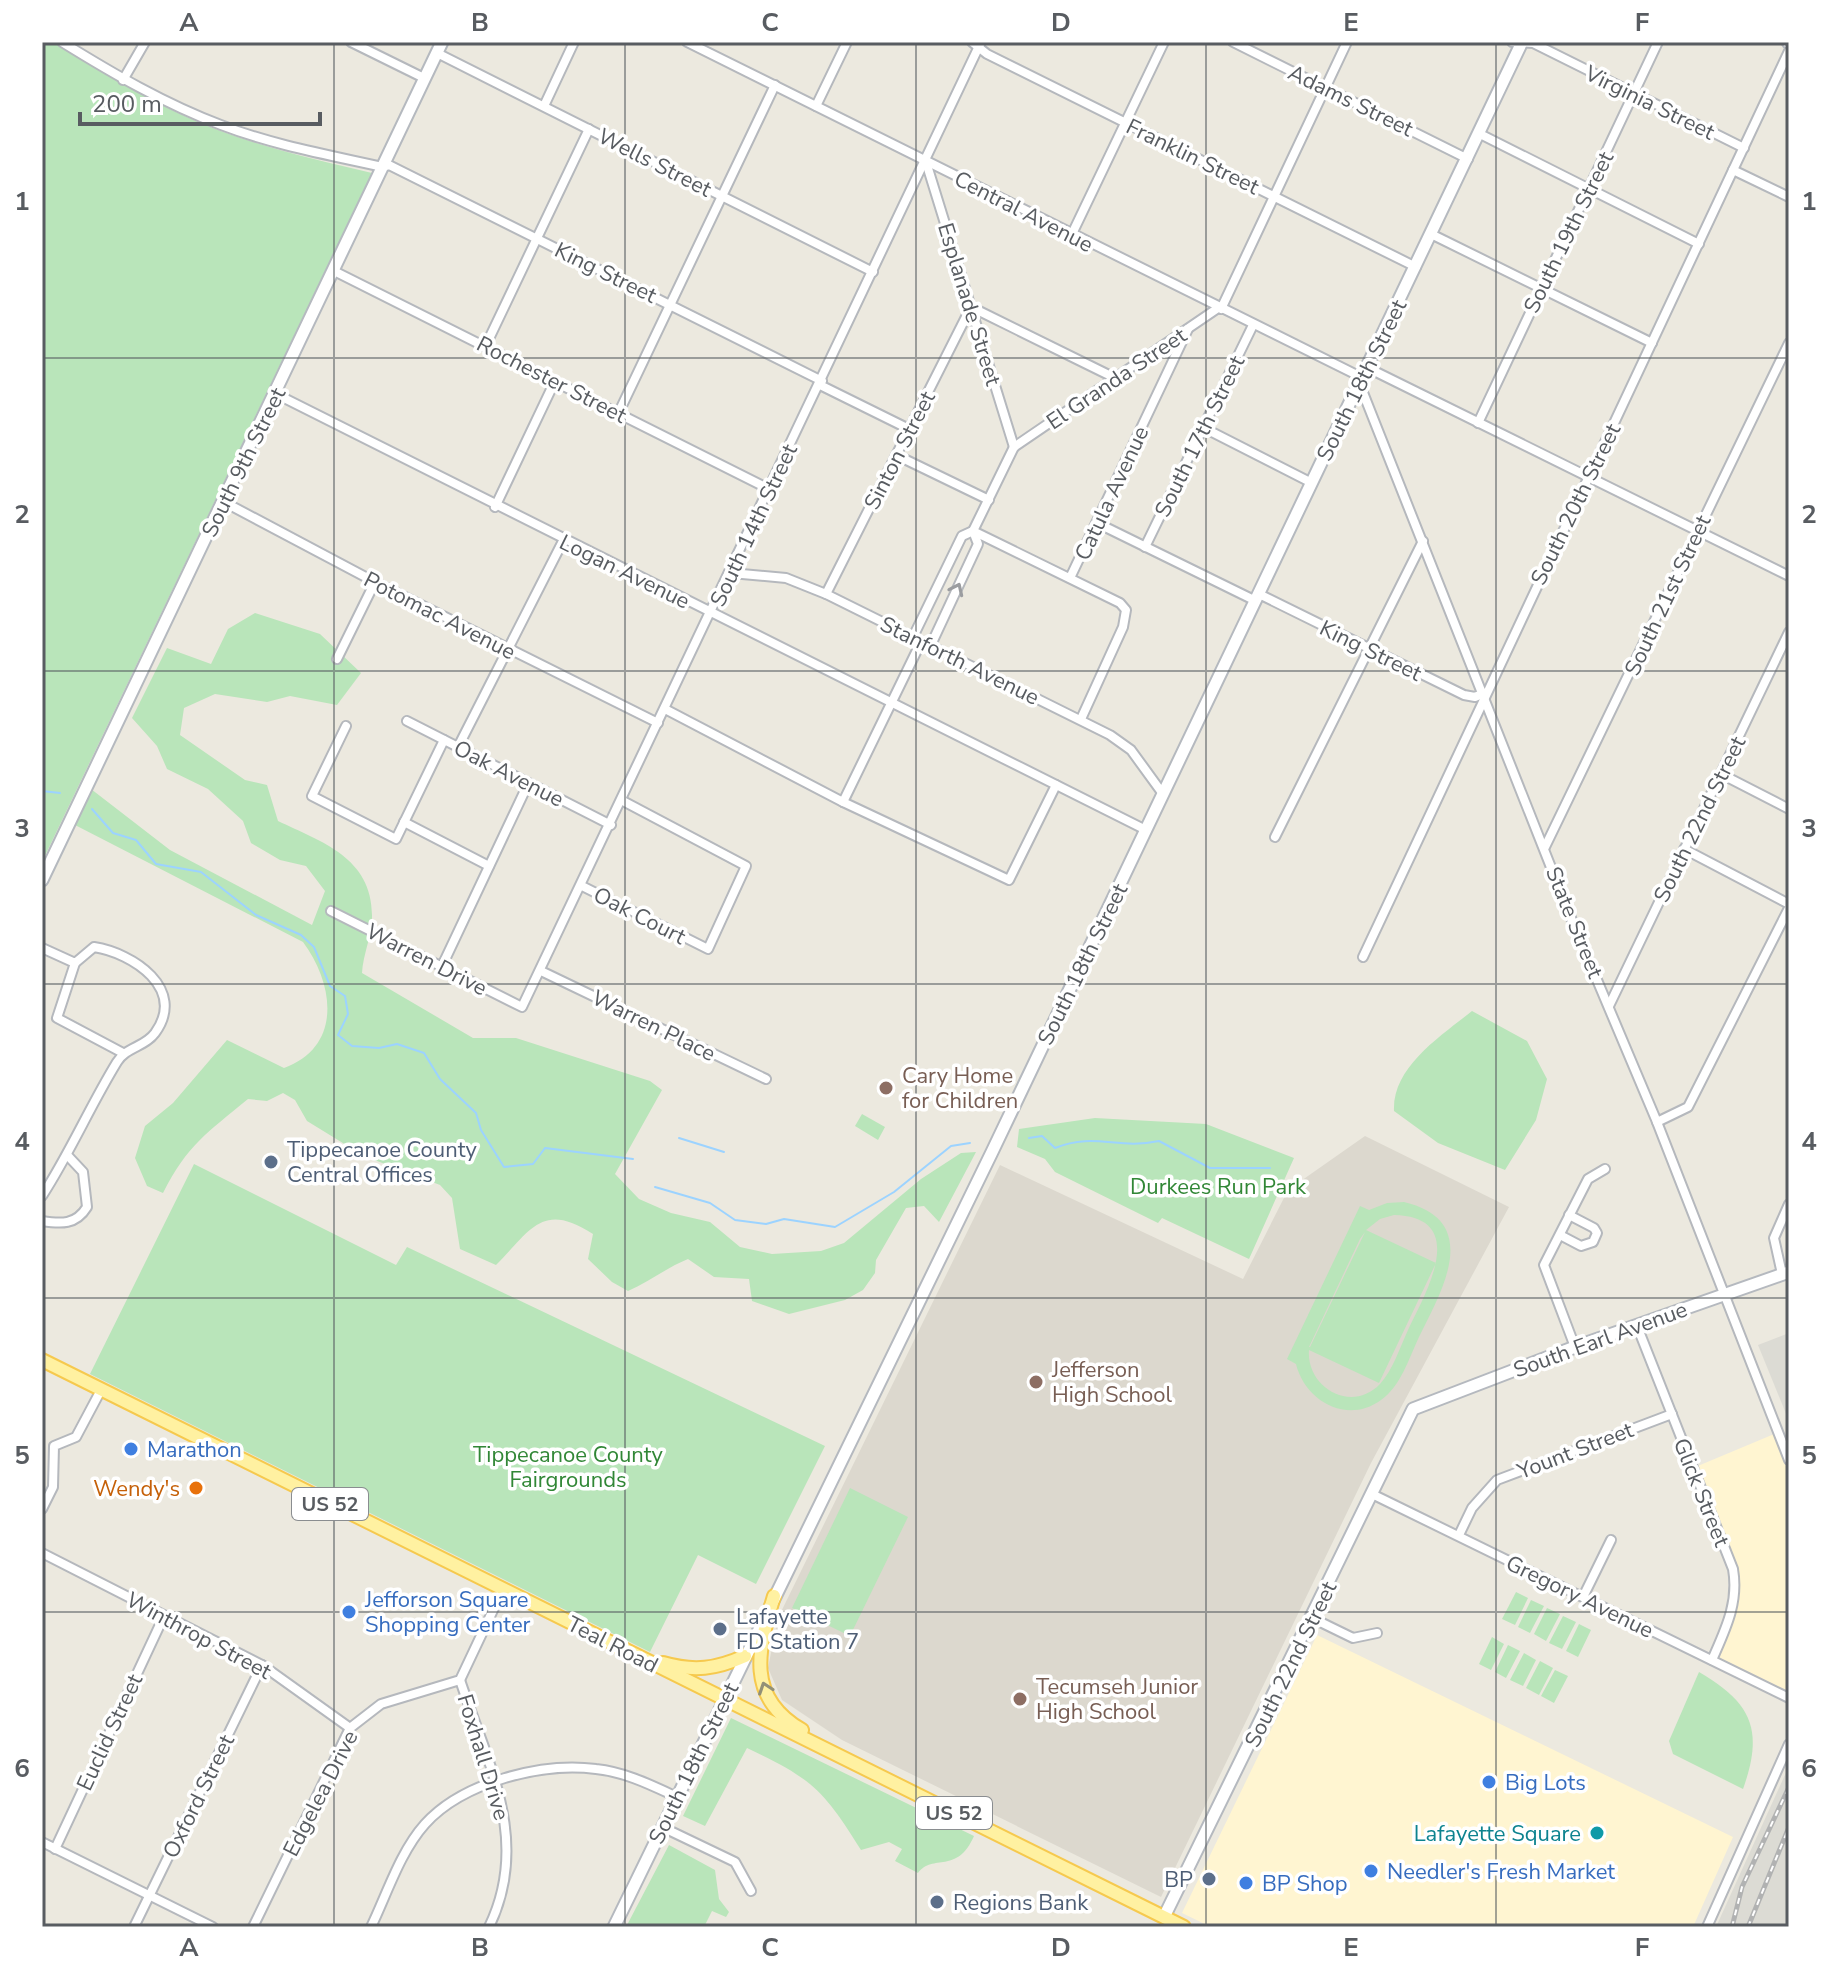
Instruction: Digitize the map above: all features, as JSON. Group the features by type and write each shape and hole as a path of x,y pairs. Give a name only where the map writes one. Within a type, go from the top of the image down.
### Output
{"main road":[{"name":"South 18th Street","path":"614,1927 1258,598 1480,134 1519,43"},
{"name":"South 9th Street","path":"42,880 386,166 439,47"},
{"name":"South Earl Avenue","path":"1413,1409 1575,1347 1786,1273"},
{"name":"Teal Road","path":"42,1360 1184,1927"},
{"name":"South 22nd Street","path":"1164,1917 1413,1409"},
{"path":"774,1596 759,1659 769,1698 781,1716 841,1757"},
{"path":"618,1647 664,1664 696,1670 723,1666 745,1656"}],"street":[{"name":"King Street","path":"62,42 123,80 221,125 305,150 386,166 672,304 909,429"},
{"path":"123,80 145,42"},
{"path":"351,42 424,78"},
{"path":"544,106 574,42"},
{"name":"Central Avenue","path":"687,42 707,46 816,106 1253,325 1363,377 1478,423 1789,576"},
{"path":"816,106 847,42"},
{"path":"1071,236 1164,42"},
{"name":"Adams Street","path":"1233,42 1468,159"},
{"path":"1220,309 1347,42"},
{"name":"South 19th Street","path":"1478,423 1658,42"},
{"name":"Franklin Street","path":"977,43 987,54 1416,267"},
{"name":"South 14th Street","path":"522,1007 926,161 977,43"},
{"name":"Virginia Street","path":"1519,43 1533,43 1744,148"},
{"name":"Wells Street","path":"439,47 544,106 873,272"},
{"name":"South 20th Street","path":"1363,957 1484,693 1789,51"},
{"path":"619,412 775,85"},
{"path":"486,345 589,129"},
{"path":"1480,134 1699,244"},
{"name":"Esplanade Street","path":"926,161 1014,447"},
{"path":"1733,170 1789,197"},
{"path":"1431,234 1652,343"},
{"name":"Rochester Street","path":"334,271 769,489"},
{"path":"971,307 1115,378"},
{"name":"Sinton Street","path":"826,594 971,307"},
{"name":"El Granda Street","path":"1014,447 1220,309"},
{"name":"South 17th Street","path":"1145,547 1253,325"},
{"name":"Catula Avenue","path":"1081,719 1127,618 1120,603 1070,578 1188,329"},
{"name":"South 21st Street","path":"1545,847 1789,343"},
{"name":"State Street","path":"1363,377 1423,541 1573,923 1657,1122 1789,1460"},
{"path":"495,507 555,381"},
{"name":"Logan Avenue","path":"276,394 495,507 1146,830"},
{"path":"1202,427 1312,483"},
{"path":"843,802 892,703 962,536 973,531 1014,447"},
{"path":"896,455 989,500"},
{"name":"Potomac Avenue","path":"224,502 506,649 658,723"},
{"name":"King Street","path":"1097,523 1464,695 1475,697 1484,693"},
{"path":"973,531 1070,578"},
{"path":"930,647 978,544 973,531"},
{"path":"458,747 563,541"},
{"path":"1275,837 1423,541"},
{"name":"Stanforth Avenue","path":"731,573 786,578 826,594 1081,719 1131,750 1163,794"},
{"path":"337,659 375,582"},
{"name":"South 22nd Street","path":"1609,1006 1789,632"},
{"path":"665,709 843,802 1009,880 1056,785"},
{"name":"Oak Avenue","path":"407,721 611,825"},
{"path":"346,726 312,796 396,839 444,740"},
{"path":"1721,774 1789,809"},
{"path":"442,966 528,784"},
{"name":"Oak Court","path":"582,886 708,949 746,866 623,801"},
{"path":"404,822 489,866"},
{"path":"1657,1122 1688,1107 1789,906 1684,849"},
{"name":"Warren Drive","path":"331,911 522,1007"},
{"path":"42,1196 68,1156 123,1053 150,1040 158,1030 165,1007 158,981 151,973 103,948 94,947 75,963 57,1018 123,1053"},
{"path":"42,948 75,963"},
{"name":"Warren Place","path":"541,971 766,1079"},
{"path":"42,1221 65,1224 75,1220 87,1207 83,1172 68,1156"},
{"path":"1575,1347 1544,1265 1588,1179 1605,1169"},
{"path":"1786,1273 1774,1238 1789,1204"},
{"path":"1560,1235 1581,1246 1593,1242 1597,1233 1594,1228 1569,1215"},
{"name":"Glick Street","path":"1637,1326 1735,1581 1731,1614 1712,1660"},
{"path":"42,1444 54,1446 76,1437 101,1390"},
{"name":"Yount Street","path":"1459,1535 1472,1508 1497,1480 1672,1414"},
{"path":"42,1509 53,1487 54,1446"},
{"name":"Gregory Avenue","path":"1372,1494 1789,1698"},
{"path":"1583,1597 1611,1540"},
{"name":"Winthrop Street","path":"42,1553 262,1665 350,1728"},
{"path":"460,1680 503,1589"},
{"name":"Euclid Street","path":"55,1849 164,1616"},
{"path":"1312,1618 1353,1638 1377,1633"},
{"name":"Oxford Street","path":"134,1927 262,1665"},
{"name":"Edgelea Drive","path":"253,1927 350,1728 381,1704 460,1680"},
{"name":"Foxhall Drive","path":"460,1680 495,1783 509,1841 506,1887 489,1927"},
{"path":"1707,1927 1789,1744"},
{"path":"371,1927 411,1843 425,1824 442,1809 495,1783 538,1771 597,1769 635,1777 677,1797"},
{"path":"662,1827 735,1862 751,1891"},
{"path":"42,1842 213,1927"}],"shaded area":[{"path":"1365,1136 1509,1207 1371,1463 1161,1897 842,1740 782,1700 768,1668 778,1618 1000,1165 1243,1279 1288,1190"},
{"path":"1789,1333 1789,1421 1758,1345"},
{"path":"1779,1432 1789,1460 1789,1698 1712,1660 1731,1614 1735,1581 1693,1468"},
{"path":"1317,1635 1733,1837 1693,1927 1211,1927 1182,1913"},
{"path":"1789,1766 1789,1927 1716,1927"}],"green space":[{"path":"42,42 57,42 154,100 217,129 294,154 372,173 42,862"},
{"path":"255,613 320,634 361,673 337,705 290,696 267,702 215,694 184,708 180,735 245,780 267,785 278,821 327,845 354,866 364,880 370,897 372,917 362,973 473,1038 516,1038 650,1081 662,1090 615,1174 639,1199 671,1213 710,1222 740,1247 772,1254 821,1251 844,1243 921,1179 961,1153 976,1152 939,1222 924,1206 906,1208 876,1260 875,1273 863,1290 845,1300 789,1314 752,1301 749,1279 714,1277 688,1259 628,1291 612,1282 588,1259 593,1234 561,1220 538,1224 496,1265 460,1249 452,1198 440,1185 364,1156 307,1121 295,1100 283,1093 267,1101 248,1099 221,1121 181,1162 163,1193 147,1186 135,1158 145,1126 173,1103 227,1040 284,1068 303,1058 316,1046 324,1030 327,1013 322,977 303,942 75,825 91,789 170,850 312,925 325,891 306,866 280,860 251,843 243,821 208,789 167,769 157,746 132,718 167,648 211,664 228,629"},
{"path":"1472,1011 1527,1041 1547,1079 1536,1120 1505,1170 1438,1143 1394,1111 1401,1080 1410,1067 1433,1042"},
{"path":"862,1114 885,1127 878,1140 855,1126"},
{"name":"Durkees Run Park","path":"1095,1118 1206,1124 1294,1158 1249,1259 1162,1218 1158,1223 1055,1172 1045,1159 1017,1147 1019,1129"},
{"name":"Tippecanoe County Fairgrounds","path":"194,1164 396,1265 407,1247 825,1446 756,1584 698,1555 650,1652 90,1374"},
{"path":"1404,1202 1429,1211 1443,1225 1450,1241 1450,1260 1437,1300 1394,1387 1368,1407 1342,1409 1329,1405 1308,1389 1296,1364 1287,1359 1360,1206 1369,1210 1387,1203","holes":["1394,1215 1417,1219 1431,1229 1437,1243 1435,1263 1366,1230 1380,1219","1365,1232 1309,1347 1360,1239","1435,1266 1392,1365 1380,1384 1356,1397 1332,1392 1322,1385 1310,1363 1309,1350 1379,1383"]},
{"path":"850,1488 908,1517 850,1636 792,1608"},
{"path":"1516,1592 1528,1598 1515,1625 1502,1619"},
{"path":"1531,1600 1544,1606 1530,1633 1518,1627"},
{"path":"1547,1608 1560,1614 1546,1641 1534,1634"},
{"path":"1563,1616 1576,1622 1562,1649 1549,1643"},
{"path":"1579,1624 1591,1630 1578,1657 1566,1651"},
{"path":"1492,1637 1504,1644 1491,1670 1479,1664"},
{"path":"1508,1645 1520,1651 1506,1678 1495,1672"},
{"path":"1524,1653 1536,1660 1523,1686 1510,1680"},
{"path":"1540,1661 1553,1668 1539,1695 1526,1688"},
{"path":"1555,1670 1568,1676 1554,1703 1541,1696"},
{"path":"1699,1672 1731,1695 1749,1720 1752,1750 1743,1789 1673,1754 1669,1741"},
{"path":"731,1718 974,1836 967,1848 953,1860 931,1864 918,1873 895,1861 902,1849 889,1842 861,1850 814,1787 747,1748 705,1826 683,1816"},
{"path":"669,1845 715,1870 719,1899 729,1912 726,1917 712,1911 704,1927 626,1927"}],"waterway":[{"path":"42,791 60,793"},
{"path":"92,809 113,833 136,840 156,864 201,872 256,915 301,935 314,947 330,986 345,996 348,1014 338,1035 352,1046 379,1048 397,1044 424,1053 440,1079 476,1113 481,1130 504,1167 533,1164 545,1148 633,1159"},
{"path":"1029,1138 1042,1136 1055,1148 1082,1141 1131,1144 1159,1141 1210,1168 1270,1168"},
{"path":"679,1138 724,1152"},
{"path":"655,1187 710,1203 735,1220 766,1224 784,1219 835,1227 894,1192 951,1146 970,1143"}],"railway":[{"path":"1732,1927 1742,1887 1789,1787"},
{"path":"1748,1927 1789,1827"}],"place":[{"name":"Cary Home for Children","path":"886,1088"},
{"name":"Tippecanoe County Central Offices","path":"271,1162"},
{"name":"Jefferson High School","path":"1036,1382"},
{"name":"Marathon","path":"131,1449"},
{"name":"Wendy's","path":"196,1488"},
{"name":"Jefforson Square Shopping Center","path":"349,1612"},
{"name":"Lafayette FD Station 7","path":"720,1629"},
{"name":"Tecumseh Junior High School","path":"1020,1699"},
{"name":"Big Lots","path":"1489,1782"},
{"name":"Lafayette Square","path":"1597,1833"},
{"name":"Needler's Fresh Market","path":"1371,1871"},
{"name":"BP","path":"1209,1879"},
{"name":"BP Shop","path":"1246,1883"},
{"name":"Regions Bank","path":"937,1902"}]}
